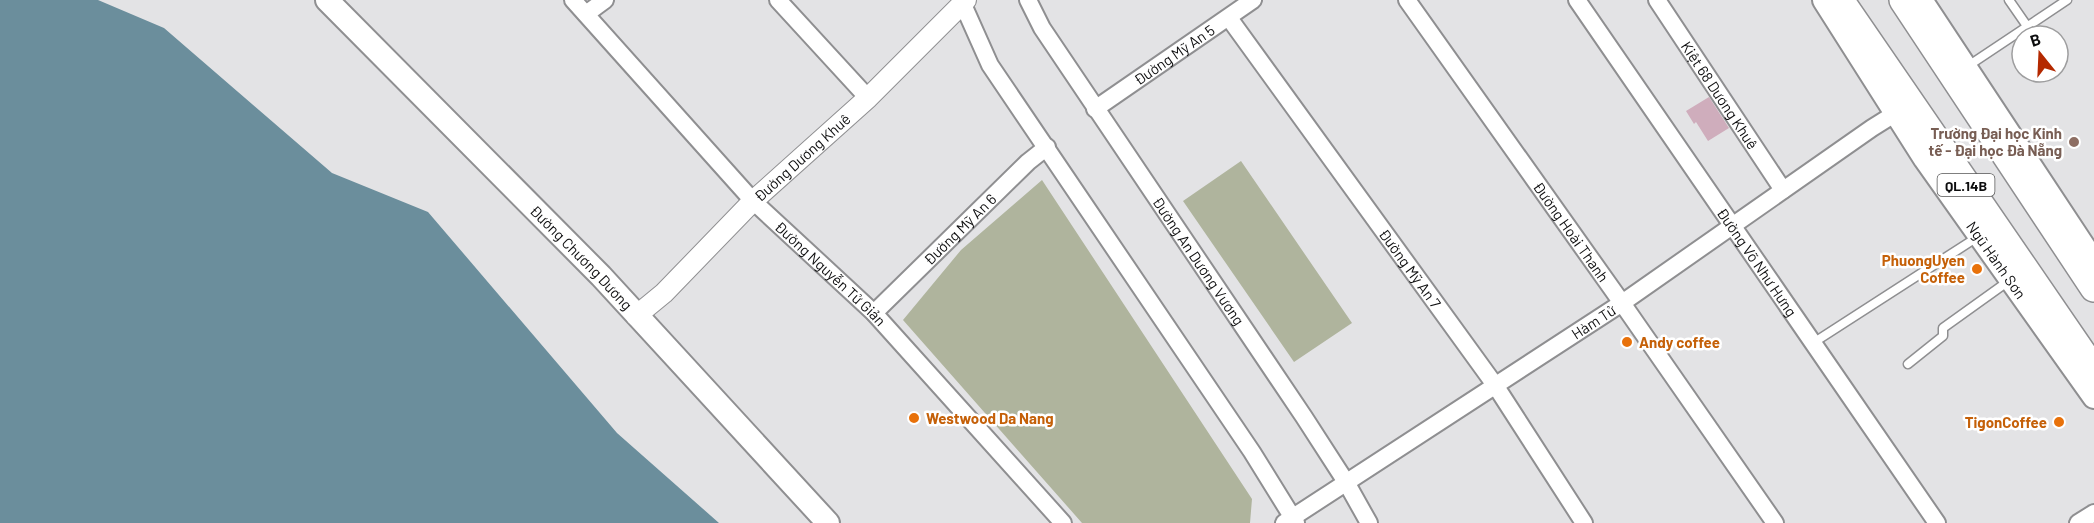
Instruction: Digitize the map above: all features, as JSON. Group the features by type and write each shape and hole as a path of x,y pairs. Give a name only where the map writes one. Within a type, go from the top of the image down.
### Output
{"highway":[{"name":"Ngũ Hành Sơn","path":"1840,0 1903,109 2094,370"},
{"name":"QL.14B","path":"1903,0 1960,72 2094,288"}],"main road":[{"name":"Đường Chương Dương","path":"327,0 601,276 828,523"},
{"name":"Ngũ Hành Sơn","path":"1824,0 1903,109 1925,159 2094,397"},
{"path":"1921,0 1960,72 2094,262"}],"street":[{"name":"Đường Nguyễn Tử Giản","path":"573,0 753,201 874,313 1062,523"},
{"path":"586,14 605,0"},
{"path":"777,0 868,98"},
{"name":"Đường An Dương Vương","path":"1028,0 1042,28 1346,482 1369,523"},
{"name":"Đường Mỹ An 5","path":"1095,109 1253,0"},
{"name":"Đường Hoài Thanh","path":"1407,0 1775,523"},
{"name":"Đường Võ Như Hưng","path":"1577,0 1937,523"},
{"name":"Kiệt 68 Dương Khuê","path":"1657,0 1783,190"},
{"name":"Đường Dương Khuê","path":"636,316 664,293 753,201 868,98 963,1"},
{"path":"963,1 990,65 1252,452 1291,521"},
{"name":"Đường Mỹ An 7","path":"1229,18 1495,385 1584,523"},
{"name":"Hàm Tử","path":"1291,521 1346,482 1622,303 1872,128 1903,109"},
{"name":"Đường Mỹ An 6","path":"874,313 1028,162 1047,147"},
{"path":"2079,523 2094,513"}],"lane":[{"path":"2008,0 2026,24"},
{"path":"2030,24 2067,0"},
{"path":"1960,72 2010,38"},
{"path":"1813,344 1980,236"},
{"path":"1908,364 1943,336 1943,328 2011,279"}],"green space":[{"path":"1241,161 1352,323 1294,362 1183,201"},
{"path":"1042,180 1252,499 1250,523 1082,523 903,320 961,250"}],"water":[{"path":"0,0 98,0 164,28 332,173 428,212 617,433 719,523 0,523"}],"building":[{"path":"1709,97 1729,128 1708,141 1686,111"}],"place":[{"name":"Trường Đại học Kinh tế - Đại học Đà Nẵng","path":"2074,142"},
{"name":"PhuongUyen Coffee","path":"1977,269"},
{"name":"Andy coffee","path":"1627,342"},
{"name":"Westwood Da Nang","path":"914,418"},
{"name":"TigonCoffee","path":"2059,422"}]}
